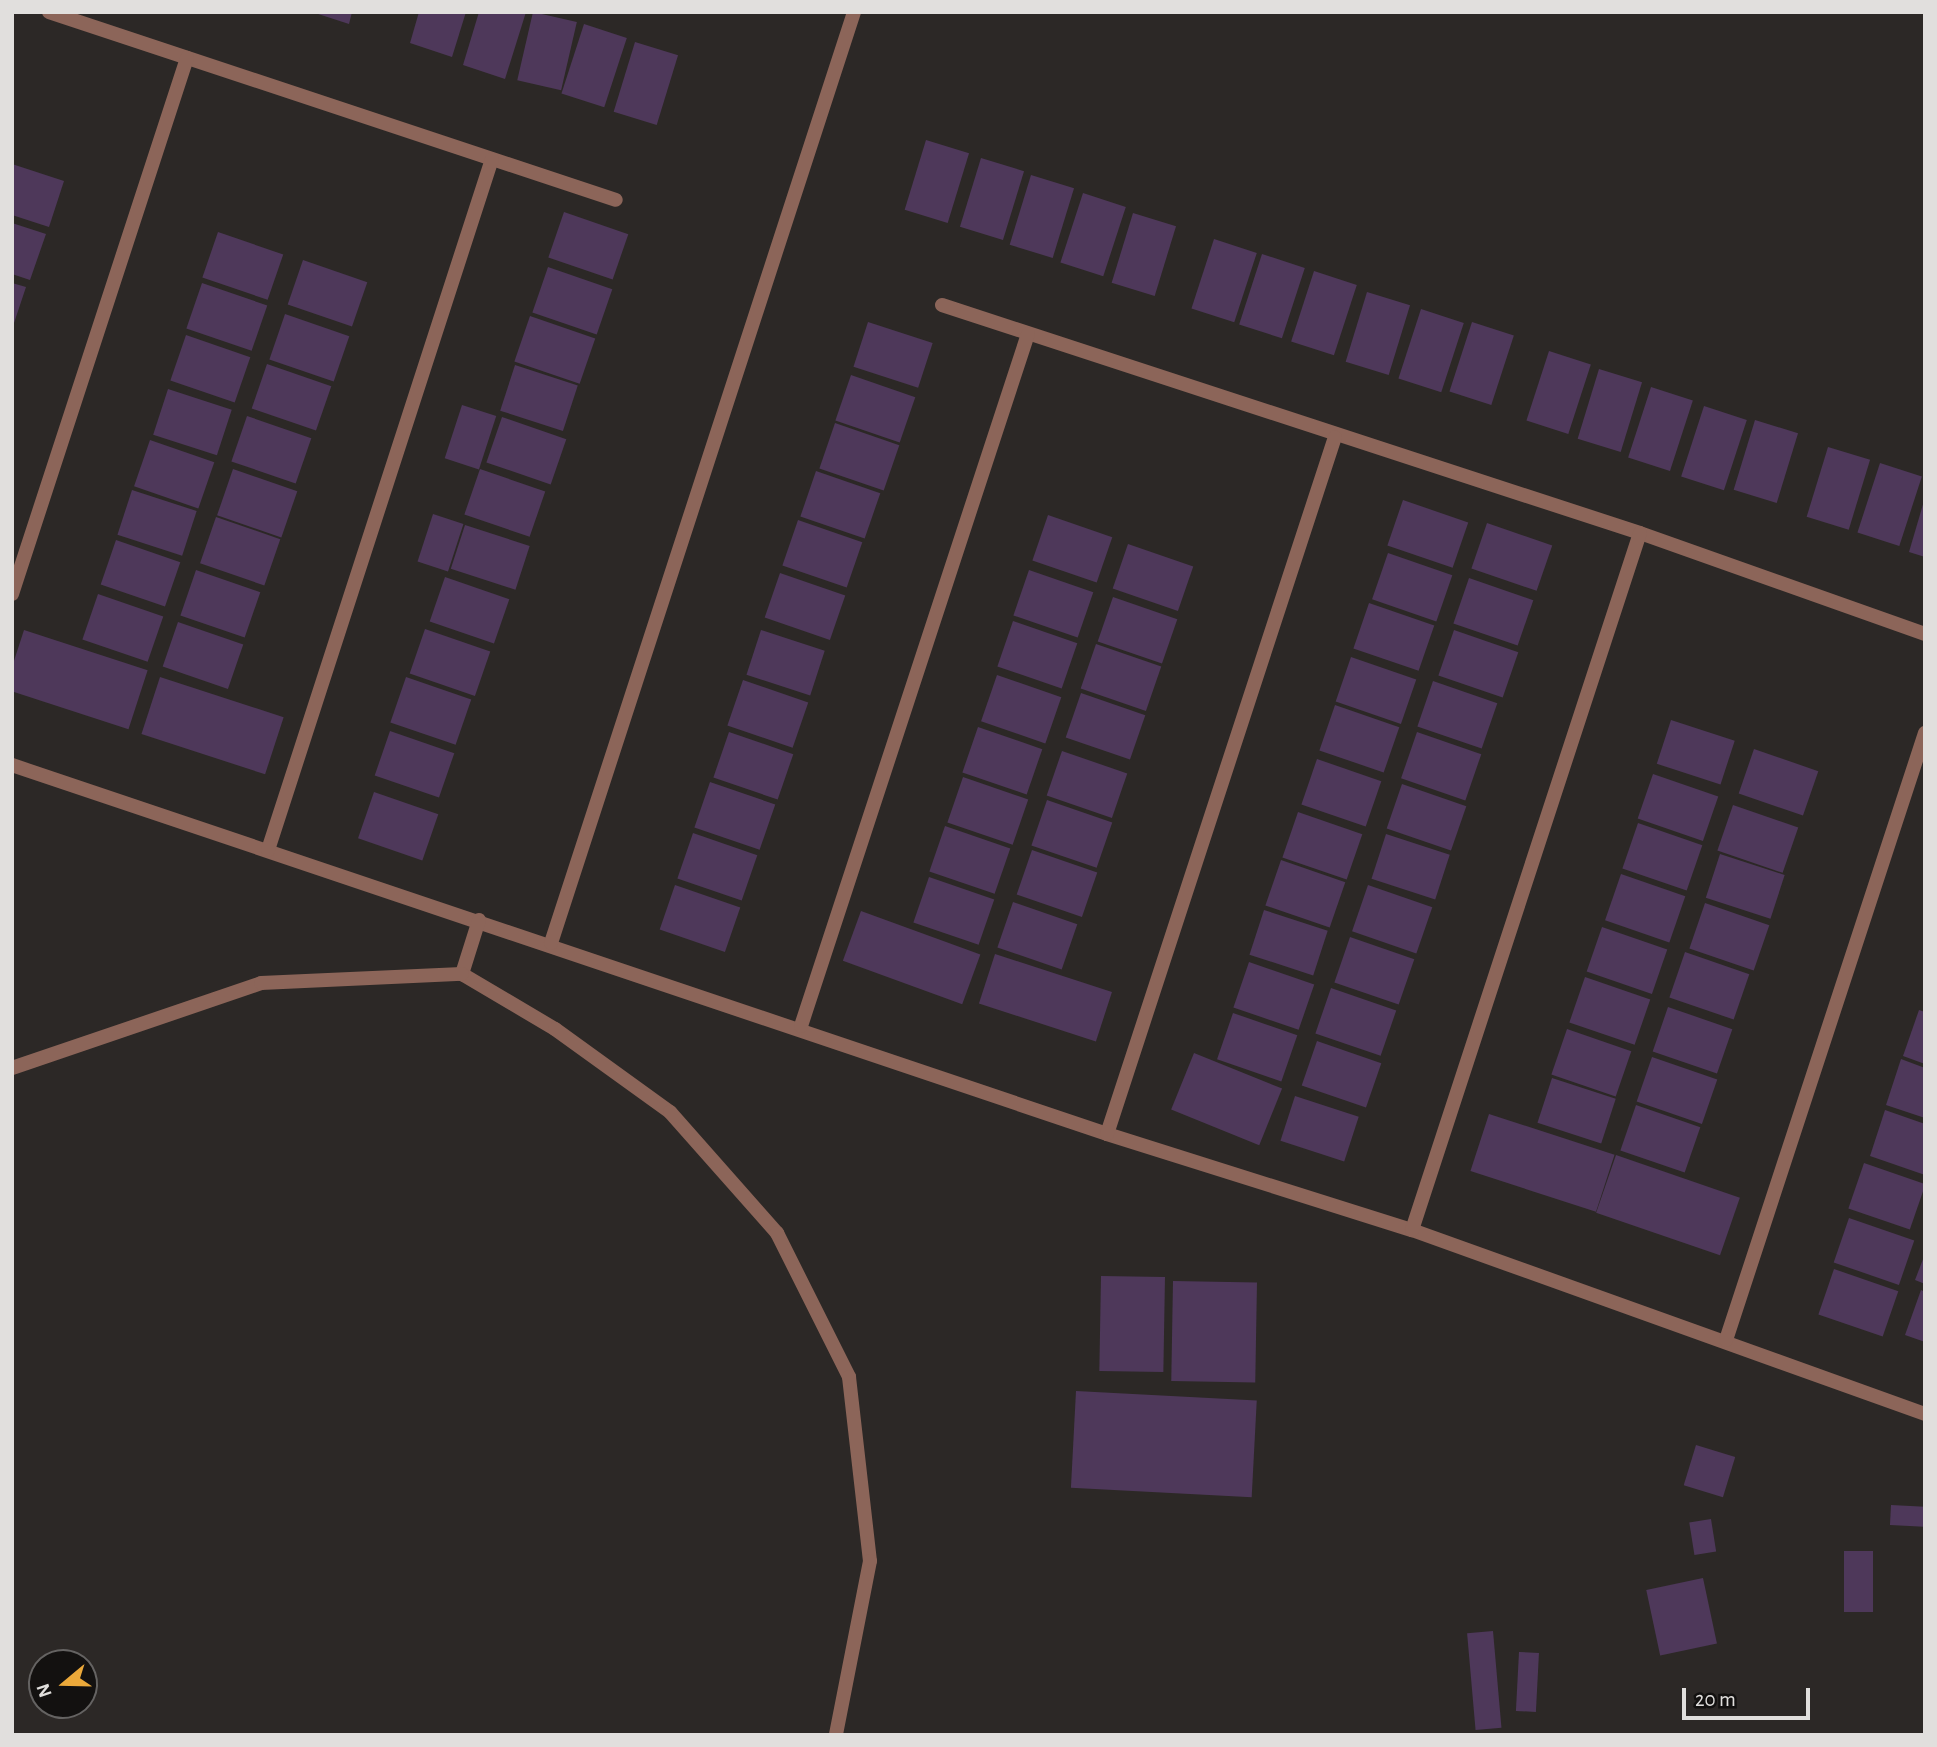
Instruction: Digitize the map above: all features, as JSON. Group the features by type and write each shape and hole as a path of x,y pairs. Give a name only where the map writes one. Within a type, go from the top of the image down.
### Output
{"lane":[{"path":"49,12 617,200"},
{"path":"551,943 853,12"},
{"path":"12,594 187,58"},
{"path":"268,850 492,159"},
{"path":"942,305 1335,437 1640,533 1925,634"},
{"path":"801,1026 1028,334"},
{"path":"1107,1134 1335,437"},
{"path":"1412,1230 1640,533"},
{"path":"1726,1340 1925,733"},
{"path":"12,765 801,1026 1107,1134 1412,1230 1726,1340 1925,1414"},
{"path":"462,974 479,920"},
{"path":"12,1068 261,983 462,974 555,1029 670,1112 777,1233 849,1377 870,1561 836,1735"}],"building":[{"path":"312,12 352,12 349,24"},
{"path":"419,12 466,12 452,57 410,43"},
{"path":"479,12 526,12 505,79 463,65"},
{"path":"533,12 577,22 561,90 517,80"},
{"path":"584,24 627,38 604,107 561,93"},
{"path":"635,42 678,55 657,125 614,112"},
{"path":"926,140 969,153 948,223 905,210"},
{"path":"981,158 1024,171 1003,240 960,227"},
{"path":"12,164 64,181 49,227 12,215"},
{"path":"1031,175 1074,188 1053,258 1010,245"},
{"path":"1083,193 1126,207 1103,276 1060,262"},
{"path":"564,212 628,234 613,280 548,257"},
{"path":"1133,213 1176,226 1155,296 1112,283"},
{"path":"12,223 46,234 30,280 12,274"},
{"path":"218,232 283,254 268,300 202,277"},
{"path":"1214,239 1257,253 1234,322 1191,308"},
{"path":"1262,254 1305,268 1282,338 1239,324"},
{"path":"303,260 367,282 352,327 288,304"},
{"path":"548,267 612,289 597,335 532,312"},
{"path":"1314,271 1357,285 1334,355 1291,341"},
{"path":"12,283 26,287 13,326 12,326"},
{"path":"202,283 267,305 252,351 186,328"},
{"path":"1367,292 1410,305 1389,375 1346,362"},
{"path":"1421,309 1464,323 1441,392 1398,378"},
{"path":"285,314 349,336 334,382 269,359"},
{"path":"530,316 595,338 580,384 514,361"},
{"path":"868,322 933,343 918,388 853,367"},
{"path":"1472,322 1514,336 1491,405 1449,391"},
{"path":"186,335 250,357 235,403 170,380"},
{"path":"1549,351 1591,365 1568,434 1526,420"},
{"path":"267,364 331,386 316,431 252,408"},
{"path":"515,365 578,385 563,431 500,411"},
{"path":"1599,369 1642,382 1621,452 1578,439"},
{"path":"851,375 915,397 900,443 835,420"},
{"path":"1651,387 1693,401 1670,471 1628,457"},
{"path":"168,389 232,410 217,455 153,435"},
{"path":"462,405 496,416 479,469 445,458"},
{"path":"1704,406 1747,420 1724,490 1681,476"},
{"path":"247,416 311,438 296,484 231,461"},
{"path":"502,417 566,439 551,485 486,462"},
{"path":"1755,420 1798,433 1777,503 1734,490"},
{"path":"835,423 899,445 884,491 819,468"},
{"path":"150,440 214,462 198,508 134,486"},
{"path":"1828,447 1870,460 1849,530 1807,517"},
{"path":"1880,463 1922,477 1899,546 1857,532"},
{"path":"233,469 297,491 281,537 217,515"},
{"path":"480,469 545,491 530,537 464,514"},
{"path":"816,471 880,493 865,539 800,516"},
{"path":"132,490 197,511 182,556 117,535"},
{"path":"1403,500 1468,522 1453,568 1387,545"},
{"path":"1925,501 1925,557 1909,552"},
{"path":"433,514 463,524 448,571 418,562"},
{"path":"1048,515 1112,537 1097,583 1032,560"},
{"path":"216,517 280,539 264,585 200,563"},
{"path":"798,520 862,542 847,588 782,565"},
{"path":"1487,523 1552,545 1537,591 1471,568"},
{"path":"465,525 530,546 515,590 451,569"},
{"path":"116,540 180,562 165,607 101,584"},
{"path":"1128,544 1193,566 1178,611 1113,588"},
{"path":"1388,553 1452,575 1436,621 1372,599"},
{"path":"196,570 260,592 245,638 180,615"},
{"path":"1029,570 1093,592 1078,638 1013,615"},
{"path":"780,573 845,595 830,640 765,617"},
{"path":"445,577 509,599 494,644 430,621"},
{"path":"1469,578 1533,600 1518,646 1453,623"},
{"path":"98,594 163,616 148,662 82,639"},
{"path":"1113,597 1177,619 1162,664 1098,641"},
{"path":"1369,603 1434,625 1419,671 1353,648"},
{"path":"1013,621 1077,643 1062,689 997,666"},
{"path":"178,622 243,644 228,689 163,666"},
{"path":"425,629 490,651 475,696 410,673"},
{"path":"24,630 148,670 128,729 12,691 12,667"},
{"path":"761,630 825,651 810,695 746,675"},
{"path":"1454,630 1518,652 1503,698 1438,675"},
{"path":"1096,644 1161,666 1146,711 1081,688"},
{"path":"1351,657 1416,679 1401,724 1336,701"},
{"path":"997,675 1061,697 1045,743 981,721"},
{"path":"160,677 284,717 265,774 141,734"},
{"path":"406,677 471,699 456,745 390,722"},
{"path":"743,680 808,702 793,748 727,725"},
{"path":"1433,681 1497,703 1482,749 1417,726"},
{"path":"1081,693 1145,715 1130,760 1066,737"},
{"path":"1335,705 1399,727 1384,773 1319,750"},
{"path":"1671,720 1735,741 1721,784 1657,764"},
{"path":"978,727 1042,749 1027,795 962,772"},
{"path":"390,731 454,753 439,798 375,775"},
{"path":"729,732 793,754 778,800 713,777"},
{"path":"1417,732 1481,754 1465,800 1401,778"},
{"path":"1754,749 1818,771 1803,816 1739,793"},
{"path":"1062,751 1127,773 1112,818 1047,795"},
{"path":"1317,759 1381,781 1366,827 1301,804"},
{"path":"1653,774 1718,796 1703,841 1638,818"},
{"path":"963,777 1028,799 1013,845 947,822"},
{"path":"710,782 775,804 760,850 694,827"},
{"path":"1402,784 1466,806 1451,851 1387,828"},
{"path":"374,792 438,814 422,860 358,838"},
{"path":"1047,800 1112,822 1097,868 1031,845"},
{"path":"1733,805 1798,827 1783,873 1717,850"},
{"path":"1298,812 1362,834 1347,880 1282,857"},
{"path":"1638,823 1702,845 1687,891 1622,868"},
{"path":"945,826 1010,848 995,894 929,871"},
{"path":"693,833 757,855 742,901 677,878"},
{"path":"1386,834 1450,855 1435,899 1371,879"},
{"path":"1032,850 1097,872 1082,917 1017,894"},
{"path":"1720,854 1785,875 1770,919 1706,898"},
{"path":"1281,860 1345,882 1330,928 1265,905"},
{"path":"1621,874 1685,896 1669,942 1605,920"},
{"path":"929,877 994,899 979,945 913,922"},
{"path":"675,885 740,907 725,952 660,929"},
{"path":"1368,885 1432,907 1416,953 1352,931"},
{"path":"1013,902 1077,924 1062,970 997,947"},
{"path":"1705,903 1769,925 1754,971 1689,948"},
{"path":"1264,910 1328,931 1313,975 1249,955"},
{"path":"861,911 980,954 962,1004 843,961"},
{"path":"1602,927 1667,949 1652,994 1587,971"},
{"path":"1350,937 1414,959 1399,1005 1334,982"},
{"path":"1685,952 1749,974 1734,1020 1669,997"},
{"path":"995,954 1112,992 1096,1041 979,1003"},
{"path":"1249,962 1314,984 1299,1030 1233,1007"},
{"path":"1585,977 1650,999 1635,1045 1569,1022"},
{"path":"1331,988 1396,1010 1381,1056 1315,1033"},
{"path":"1668,1007 1732,1029 1717,1074 1653,1051"},
{"path":"1919,1010 1925,1012 1925,1064 1903,1056"},
{"path":"1233,1013 1297,1035 1281,1081 1217,1059"},
{"path":"1567,1029 1631,1051 1616,1097 1551,1074"},
{"path":"1317,1041 1381,1063 1366,1108 1302,1085"},
{"path":"1194,1053 1282,1089 1259,1145 1171,1110"},
{"path":"1652,1057 1717,1079 1702,1124 1637,1101"},
{"path":"1901,1059 1925,1068 1925,1118 1886,1105"},
{"path":"1552,1078 1616,1099 1601,1143 1537,1123"},
{"path":"1295,1096 1359,1117 1344,1161 1280,1141"},
{"path":"1636,1105 1700,1127 1685,1173 1620,1150"},
{"path":"1885,1110 1925,1124 1925,1175 1870,1156"},
{"path":"1489,1114 1615,1155 1596,1212 1470,1171"},
{"path":"1616,1155 1740,1198 1720,1255 1596,1213"},
{"path":"1864,1163 1925,1184 1910,1230 1848,1208"},
{"path":"1849,1218 1914,1240 1899,1285 1834,1262"},
{"path":"1925,1254 1925,1284 1915,1280"},
{"path":"1834,1269 1898,1291 1883,1337 1818,1314"},
{"path":"1101,1276 1165,1277 1163,1372 1099,1371"},
{"path":"1173,1281 1257,1282 1255,1382 1171,1381"},
{"path":"1921,1290 1925,1292 1925,1342 1905,1335"},
{"path":"1076,1391 1257,1400 1252,1497 1071,1488"},
{"path":"1696,1445 1735,1457 1723,1497 1684,1485"},
{"path":"1891,1505 1925,1507 1924,1527 1890,1525"},
{"path":"1711,1519 1716,1552 1694,1555 1689,1522"},
{"path":"1844,1551 1873,1551 1873,1612 1844,1612"},
{"path":"1703,1578 1717,1644 1660,1656 1646,1590"},
{"path":"1493,1631 1501,1728 1476,1730 1467,1633"},
{"path":"1519,1652 1539,1653 1536,1712 1516,1711"}]}
